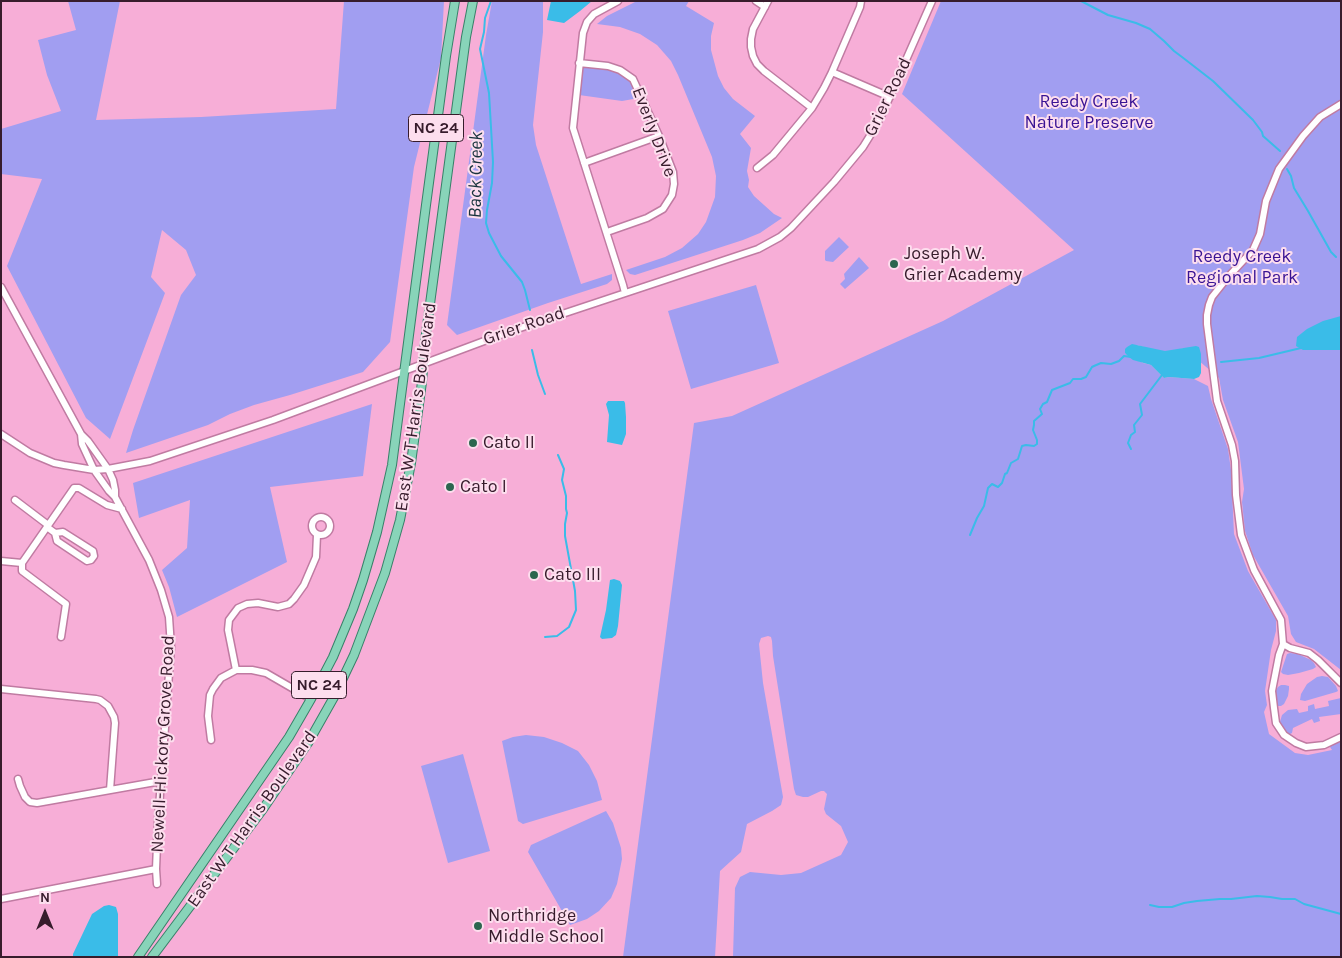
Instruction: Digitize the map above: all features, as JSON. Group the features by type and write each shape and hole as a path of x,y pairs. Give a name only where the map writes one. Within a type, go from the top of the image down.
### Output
{"main road":[{"name":"East W T Harris Boulevard","path":"138,957 274,760 311,699 333,657 347,624 371,554 387,493 396,434 437,121 455,1"},
{"name":"East W T Harris Boulevard","path":"152,957 295,764 322,718 354,654 372,612 400,520 412,456 425,341 466,36 473,1"}],"street":[{"path":"618,1 594,14 587,22 583,33 573,128 625,293"},
{"path":"756,1 766,4 753,29 751,39 753,56 757,64 812,108"},
{"path":"757,168 774,155 812,108 832,72 861,1"},
{"name":"Grier Road","path":"1,434 30,452 54,463 94,470 108,470 150,461 345,394 519,328 758,249 791,228 863,147 890,97 932,1"},
{"name":"Everly Drive","path":"580,63 608,66 620,70 633,79 673,172 674,184 672,195 663,209 647,218 607,232"},
{"path":"832,72 890,97"},
{"path":"1341,104 1320,118 1303,136 1279,169 1266,202 1260,234 1253,250 1212,297 1208,305 1207,324 1217,401 1236,461 1236,495 1241,535 1254,570 1281,620 1283,644 1272,691 1276,723 1284,735 1296,743 1306,746 1324,746 1341,737"},
{"path":"584,163 659,136"},
{"name":"Newell-Hickory Grove Road","path":"1,287 81,434 108,470 116,490 115,496"},
{"name":"Newell-Hickory Grove Road","path":"81,434 82,444 94,470 109,491 115,496 155,574 169,617 171,648 160,781 156,884"},
{"path":"61,637 66,604 22,571 22,563 72,489 79,488 107,505 122,509"},
{"path":"15,500 55,533 58,541 87,561 91,560 94,556 93,551 63,532 55,533"},
{"path":"236,670 228,630 232,616 238,608 247,604 258,603 278,607 284,606 294,599 304,585 316,557 317,535"},
{"path":"1,561 22,563"},
{"path":"1283,644 1309,653 1341,683"},
{"path":"211,740 208,716 210,695 221,678 236,670 252,670 266,673 311,699"},
{"path":"1,689 96,699 108,706 115,723 110,790"},
{"path":"18,779 25,797 30,802 36,803 160,781"},
{"path":"1,899 156,869"}],"green space":[{"path":"68,1 120,1 96,120 201,117 336,109 344,1 444,1 441,58 414,167 390,342 363,372 254,405 208,425 126,453 181,295 196,275 186,250 162,230 151,277 165,293 110,439 86,418 7,266 42,179 1,174 1,129 61,111 47,75 38,40 76,30"},
{"path":"492,1 543,1 543,32 533,125 536,145 581,284 612,274 612,280 607,284 457,335 447,325"},
{"path":"637,1 689,1 686,6 714,23 711,36 711,50 718,76 724,88 733,99 755,116 740,134 751,148 747,171 748,187 754,196 774,214 782,218 760,233 743,240 635,275 630,274 626,270 665,257 682,248 698,234 706,222 715,197 716,176 712,157 671,61 657,45 640,34 620,27 597,24 607,16"},
{"path":"941,1 1341,1 1341,670 1314,649 1296,642 1291,634 1288,616 1253,555 1245,531 1242,502 1244,489 1238,442 1223,400 1219,378 1184,348 1174,351 1158,351 1137,345 1125,353 1143,363 1151,365 1164,378 1194,379 1208,386 1228,449 1231,470 1234,534 1248,571 1276,620 1276,631 1265,691 1267,705 1264,712 1269,734 1295,753 1308,755 1332,750 1330,747 1341,739 1341,957 733,957 735,888 740,877 750,872 781,875 801,873 841,855 848,842 841,826 826,814 824,809 827,794 824,791 808,797 796,795 772,641 771,637 768,636 761,638 759,644 763,683 783,797 781,805 747,824 741,852 720,871 715,957 623,957 694,423 732,416 943,321 1074,250 902,94"},
{"path":"583,67 603,68 623,74 631,82 639,98 622,101 579,95"},
{"path":"839,237 849,247 833,262 826,261 825,251"},
{"path":"859,257 869,268 845,289 840,284 845,279 844,274"},
{"path":"756,285 779,363 691,389 668,311"},
{"path":"372,404 363,476 270,487 287,562 177,617 162,570 187,548 190,500 139,518 133,483"},
{"path":"1287,654 1298,654 1311,660 1316,667 1299,673 1283,674 1281,672"},
{"path":"1322,676 1328,677 1338,691 1305,701 1300,700 1307,684"},
{"path":"1281,685 1289,686 1288,696 1284,704 1277,706 1274,702 1275,692"},
{"path":"1341,698 1341,714 1319,717 1320,721 1314,723 1312,719 1293,728 1290,734 1279,725 1282,715 1288,710 1297,709 1299,713 1308,711 1308,706 1314,704 1315,709 1329,706 1328,701"},
{"path":"526,735 544,737 578,751 589,765 597,781 602,800 523,824 518,821 502,741"},
{"path":"463,754 490,851 448,863 421,766"},
{"path":"606,811 613,823 621,848 622,859 617,884 611,898 599,911 587,919 570,925 528,852 531,845"}],"water":[{"path":"551,1 592,1 564,23 547,20"},
{"path":"1341,316 1341,350 1303,350 1296,346 1297,337 1307,329 1323,321"},
{"path":"1132,344 1165,351 1199,347 1201,373 1199,377 1194,379 1164,378 1151,365 1133,360 1125,353 1125,349"},
{"path":"608,401 624,401 625,403 626,434 622,445 607,442 609,415 606,404"},
{"path":"610,580 620,581 622,585 618,626 616,635 612,638 602,639 600,637"},
{"path":"109,905 116,907 118,914 118,957 73,957 92,914"}],"waterway":[{"name":"Back Creek","path":"491,1 485,18 480,49 489,93 493,162 486,223 501,256 522,282 530,310"},
{"path":"1081,1 1108,15 1150,29 1174,51 1213,81 1253,120 1263,136 1280,151"},
{"path":"1287,169 1294,188 1331,252 1336,257"},
{"path":"1221,362 1259,358 1301,348"},
{"name":"Back Creek","path":"532,350 545,394"},
{"path":"970,535 984,506 988,488 992,484 998,487 1002,483 1011,463 1018,459 1022,446 1034,446 1037,444 1033,430 1034,421 1042,414 1040,409 1047,402 1052,390 1070,383 1073,379 1086,377 1092,367 1101,363 1111,364 1119,361 1124,356 1131,357"},
{"path":"1131,449 1128,443 1131,435 1135,432 1134,425 1142,415 1140,404 1162,375"},
{"name":"Back Creek","path":"545,637 557,636 569,627 576,610 575,591 565,536 567,513 566,496 562,480 564,469 558,455"},
{"path":"1150,905 1172,907 1197,901 1257,896 1295,899 1304,904 1341,914"}],"place":[{"name":"Joseph W. Grier Academy","path":"894,264"},
{"name":"Cato II","path":"473,443"},
{"name":"Cato I","path":"450,487"},
{"name":"Cato III","path":"534,575"},
{"name":"Northridge Middle School","path":"478,926"}],"park label":[{"name":"Reedy Creek Nature Preserve","path":"1089,112"},
{"name":"Reedy Creek Regional Park","path":"1242,267"}]}
